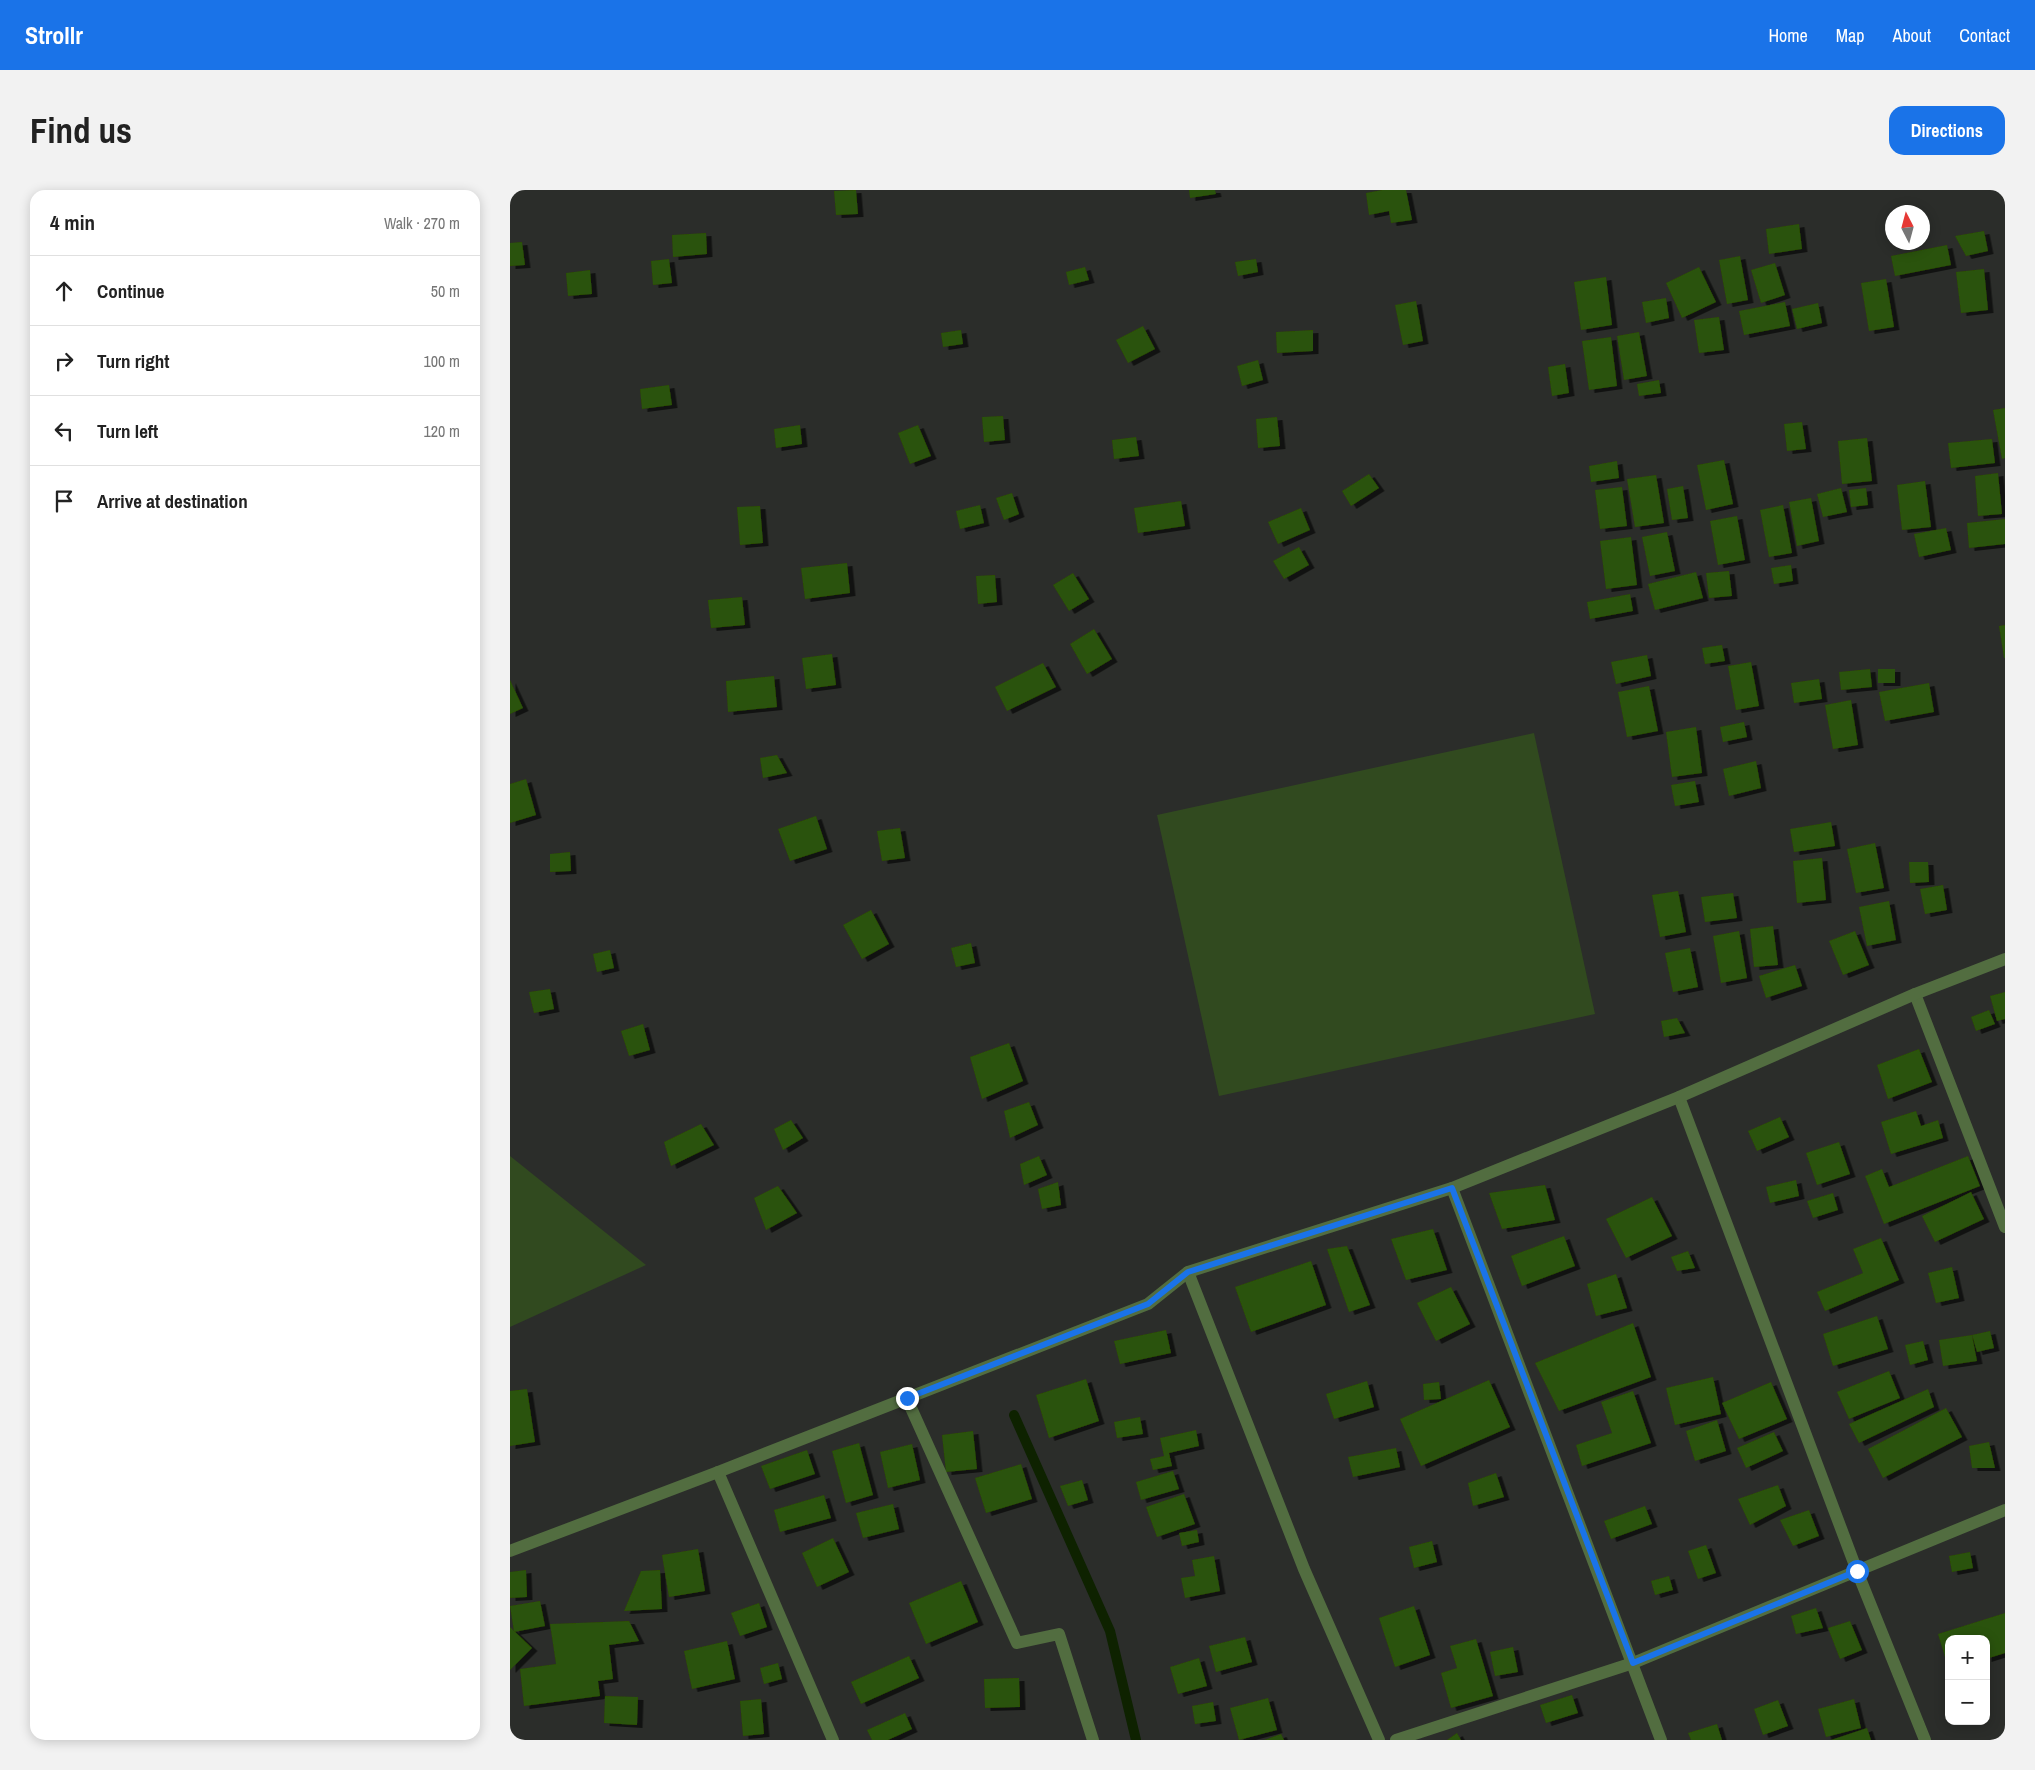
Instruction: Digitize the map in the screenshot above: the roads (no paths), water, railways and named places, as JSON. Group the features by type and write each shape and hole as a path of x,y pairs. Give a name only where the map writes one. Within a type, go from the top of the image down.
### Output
{"street":[{"path":"510,1551 1148,1304 1188,1272 1452,1188 1678,1097 1915,994 2005,959"},
{"path":"1915,994 2005,1227"},
{"path":"1678,1097 1857,1571 1925,1740"},
{"path":"1452,1188 1661,1740"},
{"path":"1188,1272 1304,1570 1379,1740"},
{"path":"907,1398 1017,1643 1059,1634 1093,1740"},
{"path":"718,1472 833,1740"},
{"path":"1396,1740 1633,1663 2005,1510"}],"waterway":[{"path":"1014,1415 1110,1631 1136,1740"}]}
